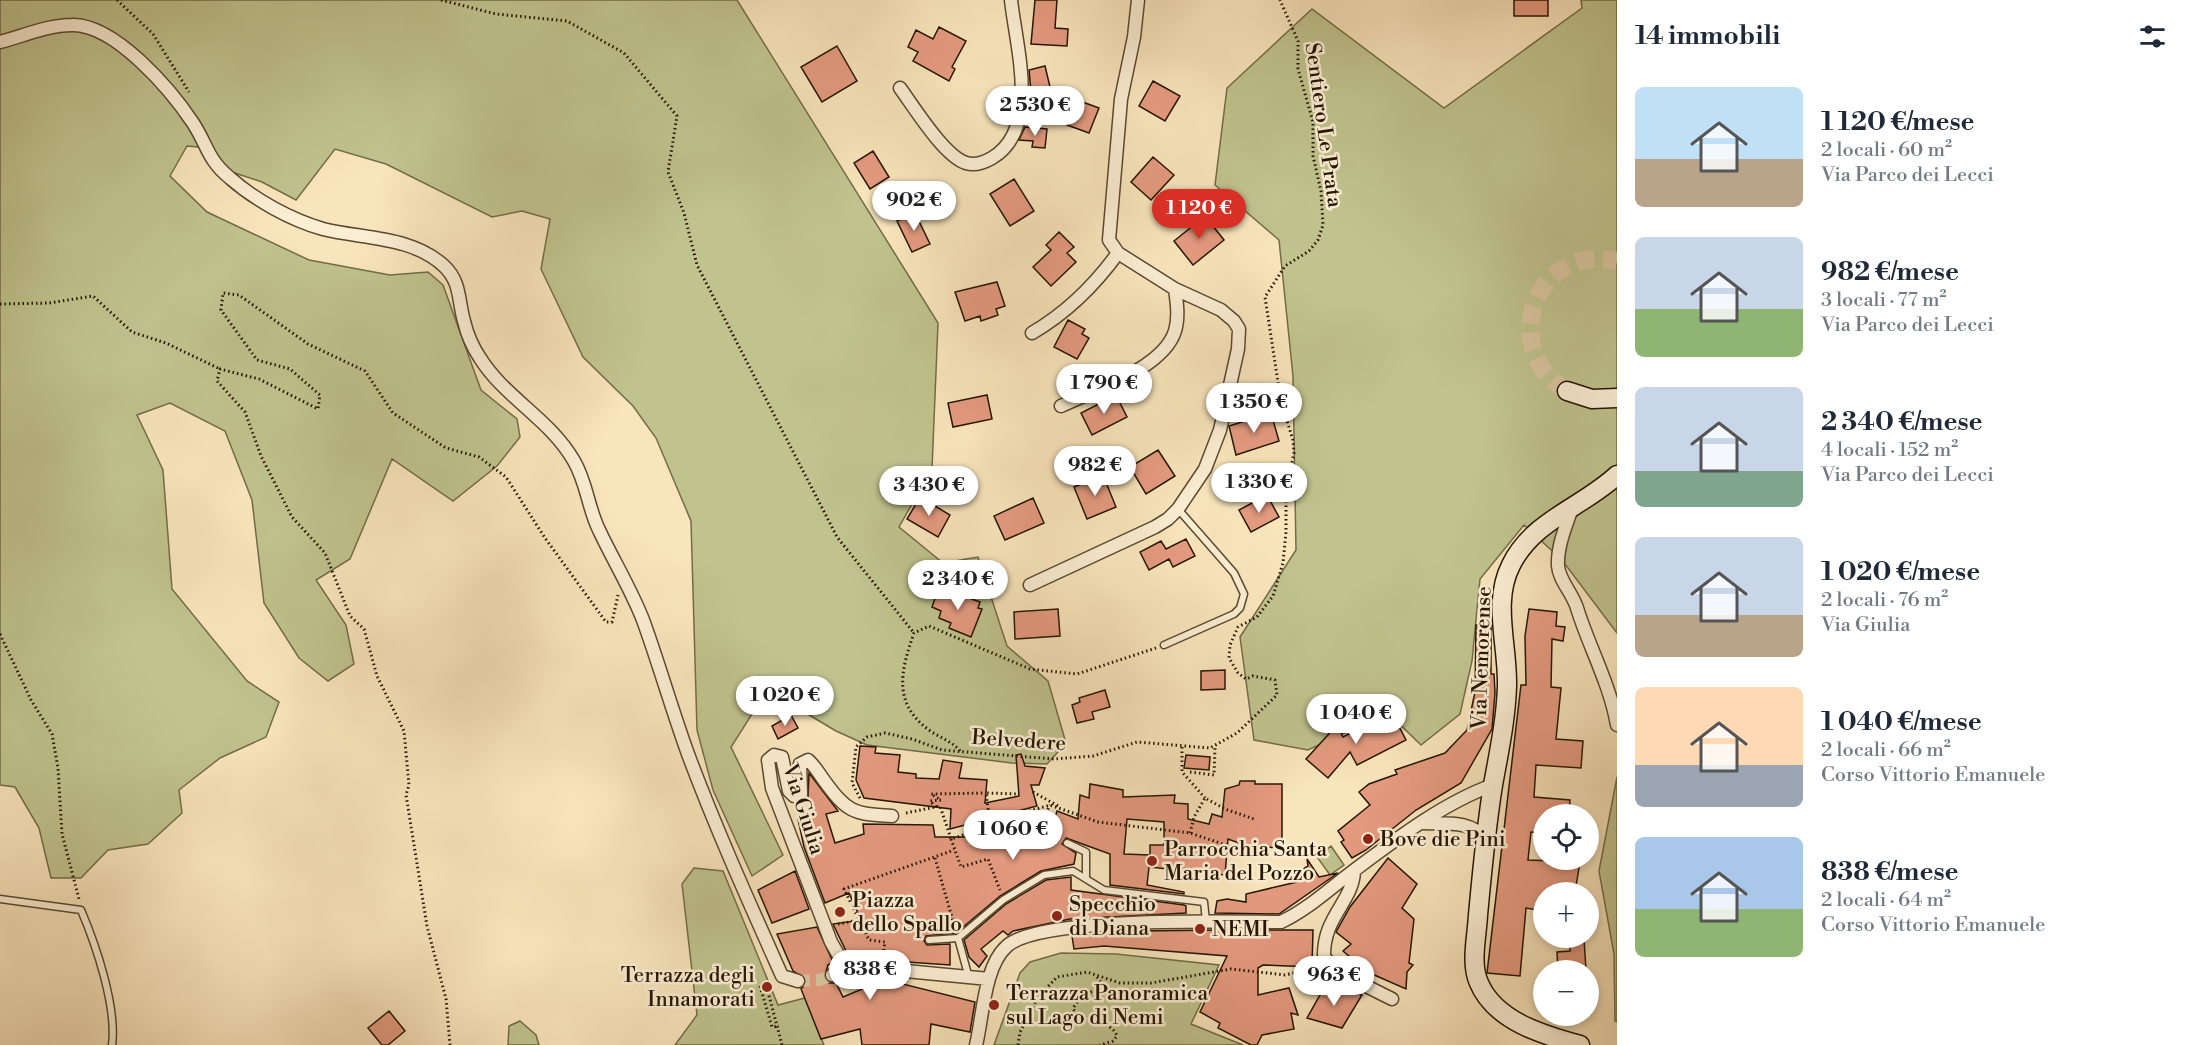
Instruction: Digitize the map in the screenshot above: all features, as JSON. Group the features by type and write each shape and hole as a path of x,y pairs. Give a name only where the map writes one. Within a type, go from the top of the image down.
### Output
{"main road":[{"path":"1572,393 1592,399 1617,398"},
{"name":"Via Nemorense","path":"1580,1045 1532,1029 1507,1016 1487,998 1475,969 1486,839 1506,694 1502,604 1506,576 1515,557 1529,539 1556,517 1617,475"}],"street":[{"path":"900,88 949,151 966,163 983,163 1006,150 1022,115 1020,72 1011,0"},
{"path":"1030,585 1155,528 1178,509 1213,454 1237,354 1239,334 1234,321 1227,314 1175,289 1118,253 1110,243 1108,232 1120,99 1135,29 1138,0"},
{"path":"0,42 64,26 82,26 100,32 137,59 161,84 192,122 215,165 244,190 312,225 411,247 445,267 455,280 465,325 482,362 508,392 546,424 578,469 594,520 631,591 727,854 790,979"},
{"path":"1032,333 1073,305 1095,283 1118,253"},
{"path":"1061,406 1136,371 1164,350 1177,323 1175,289"},
{"path":"1572,508 1560,543 1558,568 1577,607 1585,637 1606,685 1617,725"},
{"name":"Via Giulia","path":"847,970 831,942 772,788 768,760 774,754 784,760 789,791 794,796 801,794 800,764 808,760 840,801 851,810 861,814 892,816"},
{"path":"976,1045 989,979 1005,947 1016,939 1062,927 1281,922 1297,915 1422,823 1463,799 1493,785"},
{"path":"1461,824 1463,799"},
{"path":"1422,823 1461,824 1478,831 1486,839"},
{"path":"1354,871 1353,881 1328,924 1324,941 1324,957 1329,965 1340,973 1392,999"},
{"path":"832,975 847,970 882,969 969,979 989,979"}],"lane":[{"path":"1164,645 1234,614 1240,608 1244,594 1234,573 1178,509"},
{"path":"1066,843 1086,852 1086,877"},
{"path":"929,940 957,935 1004,900 1044,875 1073,871 1109,891 1204,902 1206,922"},
{"path":"0,899 81,910 97,949 112,1022 112,1045"},
{"path":"957,935 969,979"}],"path":[{"path":"117,0 153,34 190,96"},
{"path":"441,0 495,14 567,21 624,53 677,116 668,172 684,213 697,265 837,537 914,633"},
{"name":"Sentiero Le Prata","path":"1215,747 1238,733 1277,695 1275,680 1253,676 1246,680 1238,673 1229,658 1230,645 1238,627 1257,617 1274,596 1282,563 1286,532 1286,492 1294,453 1293,440 1281,402 1265,297 1285,266 1309,251 1318,240 1323,225 1321,191 1313,156 1312,122 1298,69 1298,41 1281,0"},
{"path":"0,304 49,303 93,296 132,332 166,343 220,369 259,379 318,409 320,395 290,369 257,360 237,334 221,310 223,293 239,295 308,344 365,371 393,413 446,448 479,457 506,477 545,537 606,622 612,622 619,593 623,602"},
{"path":"220,369 217,381 245,412 261,456 292,517 324,553 350,616 364,629 377,676 404,731 409,785 406,795 411,816 416,867 427,926 444,990 450,1045"},
{"path":"914,633 929,626 1029,669 1077,674 1164,645"},
{"path":"914,633 900,686 906,706 928,730 954,744 960,751"},
{"path":"0,634 31,700 52,734 58,768 62,834 81,910"},
{"name":"Belvedere","path":"863,803 852,783 856,747 867,737 885,733 912,738 942,750 1072,760 1137,742 1182,747 1215,747"},
{"path":"1182,747 1182,772 1192,786 1206,798 1225,809 1254,819"},
{"path":"1190,772 1214,775 1215,747"},
{"path":"1033,792 1040,793 1078,817 1098,822 1191,833 1238,849"},
{"path":"986,793 990,823"},
{"path":"936,807 930,801 941,800 931,794 1019,794"},
{"path":"1191,833 1194,817 1206,798"},
{"path":"951,839 982,829 990,823 1050,805 1064,809"},
{"path":"1049,837 1043,832 1043,826 1050,805"},
{"path":"916,811 940,806 961,867 988,859 1004,900"},
{"path":"882,969 885,942 869,940 844,889 954,850"},
{"path":"935,858 957,935"},
{"path":"1018,1045 1020,1032 1038,997 1056,977 1087,972 1120,983 1150,983 1231,969 1285,975 1329,965"},
{"path":"1096,976 1102,984 1100,989 1089,992 1072,1009 1077,1014 1106,1024 1115,1031 1117,1036 1113,1041 1100,1045"},
{"path":"782,1045 779,1026 767,988 790,979"},
{"path":"760,987 772,1027 779,1026"}],"green space":[{"path":"0,0 737,0 938,323 932,469 899,527 943,563 978,557 1007,646 1048,681 1066,743 1047,764 1012,763 867,745 836,731 779,697 752,714 731,747 783,855 752,876 713,790 697,730 691,521 656,438 633,406 583,357 541,269 550,219 522,211 492,217 386,164 335,149 296,200 262,182 226,170 211,148 187,146 170,176 207,212 309,260 390,275 428,272 443,285 481,390 517,419 520,437 497,466 453,501 392,459 350,559 316,580 346,625 354,664 328,681 299,658 264,603 252,500 225,431 170,403 137,415 163,470 172,589 247,681 279,702 266,737 220,758 179,790 182,813 148,844 108,850 81,878 51,878 39,828 15,787 0,785"},
{"path":"1581,0 1617,0 1617,633 1562,560 1524,525 1480,579 1472,661 1460,714 1421,745 1388,713 1308,750 1254,740 1240,637 1296,550 1293,376 1279,240 1215,185 1227,88 1312,9 1444,108 1582,8"},
{"path":"1617,777 1617,1022 1615,1021 1614,954 1599,871"},
{"path":"1331,846 1344,865 1330,875 1317,857"},
{"path":"694,868 723,871 778,1005 805,998 824,1045 675,1045 697,1015 682,884"},
{"path":"1061,953 1116,954 1219,965 1191,1024 1243,1045 994,1045 1020,973 1030,962"},
{"path":"520,1021 536,1035 539,1045 508,1045 509,1026"}],"building":[{"path":"1035,0 1057,0 1055,28 1068,29 1067,46 1031,44"},
{"path":"1514,0 1548,0 1548,16 1514,16"},
{"path":"939,27 966,41 952,67 955,69 949,81 913,61 918,52 908,47 916,30 933,39"},
{"path":"837,46 857,81 822,102 801,67"},
{"path":"1045,66 1050,87 1031,92 1029,70"},
{"path":"1153,81 1180,96 1165,121 1139,106"},
{"path":"1077,100 1099,108 1089,133 1067,125"},
{"path":"1025,127 1047,129 1045,148 1032,147 1033,141 1019,140"},
{"path":"873,151 889,177 870,189 854,163"},
{"path":"1153,157 1174,175 1151,200 1131,182"},
{"path":"1014,179 1034,211 1010,226 990,194"},
{"path":"915,213 930,244 912,252 897,221"},
{"path":"1205,216 1224,240 1193,265 1174,241"},
{"path":"1059,232 1074,247 1067,253 1076,262 1051,286 1033,267 1051,250 1046,245"},
{"path":"997,282 1005,306 996,309 998,315 981,321 980,316 965,321 955,292"},
{"path":"1068,320 1085,329 1082,334 1089,338 1077,359 1054,347"},
{"path":"987,395 992,419 953,427 948,403"},
{"path":"1116,395 1127,417 1092,435 1081,413"},
{"path":"1271,413 1279,441 1236,455 1229,426"},
{"path":"1158,450 1175,476 1146,494 1130,467"},
{"path":"1103,475 1116,507 1087,519 1074,487"},
{"path":"1267,495 1279,517 1251,532 1239,510"},
{"path":"920,497 950,515 938,537 907,519"},
{"path":"1033,498 1044,523 1005,540 994,516"},
{"path":"1186,539 1195,556 1173,567 1169,559 1149,570 1140,552 1161,541 1166,549"},
{"path":"939,587 980,602 978,608 982,609 971,637 949,628 951,623 939,618 941,611 932,607"},
{"path":"1058,609 1060,636 1015,639 1014,612"},
{"path":"1529,609 1557,612 1556,626 1565,627 1563,641 1552,639 1551,687 1561,688 1556,739 1583,741 1581,768 1536,765 1534,797 1570,800 1570,804 1533,804 1533,832 1531,832 1528,860 1533,860 1533,870 1579,870 1577,882 1533,882 1533,909 1526,908 1520,976 1487,973 1521,685 1526,685 1525,636"},
{"path":"1476,625 1491,625 1491,674 1494,674 1495,693 1492,729 1461,783 1416,810 1366,850 1352,858 1341,842 1344,840 1338,831 1370,805 1359,792 1369,784 1397,774 1395,770 1445,753 1467,730 1475,692"},
{"path":"1225,670 1225,689 1201,690 1201,671"},
{"path":"1105,690 1110,707 1092,712 1094,719 1077,723 1072,705 1080,702 1079,698"},
{"path":"791,715 798,728 778,739 772,726"},
{"path":"1384,716 1388,724 1396,721 1406,740 1357,765 1350,752 1328,778 1306,759 1337,725 1343,737"},
{"path":"860,746 876,747 875,753 900,755 898,772 916,774 916,778 939,779 943,760 962,763 959,778 987,780 985,803 1019,796 1016,755 1021,754 1025,766 1045,768 1039,785 1031,785 1037,806 950,829 951,809 864,798 856,780"},
{"path":"1186,755 1210,757 1209,770 1184,768"},
{"path":"809,773 838,811 826,814 835,843 864,834 863,824 933,825 935,837 1002,837 1004,845 1024,841 1024,837 1047,837 1048,841 1057,811 1078,819 1080,795 1089,798 1090,784 1123,790 1123,797 1175,795 1174,803 1188,804 1188,819 1209,824 1212,814 1222,817 1225,789 1239,785 1240,781 1255,781 1255,784 1282,784 1282,847 1253,848 1228,839 1225,875 1149,867 1147,885 1184,892 1184,894 1110,885 1110,854 1066,838 1062,844 1076,853 1074,864 1041,871 1000,896 956,933 926,936 924,941 927,945 950,944 950,965 863,959 848,955 833,924 861,920 849,893 825,903 804,847 798,819 814,817 808,798","holes":["1127,819 1164,822 1164,845 1150,845 1150,855 1124,854"]},
{"path":"1388,858 1417,884 1402,908 1414,919 1409,963 1413,965 1407,972 1406,989 1372,974 1356,962 1343,951 1351,944 1336,932 1350,907"},
{"path":"1307,859 1319,877 1338,873 1279,914 1215,913 1217,901 1227,899 1246,902 1246,894 1297,882 1285,881 1308,866"},
{"path":"795,871 809,909 772,923 758,890"},
{"path":"1071,877 1071,890 1184,905 1186,913 1070,919 1013,931 1008,935 1003,931 981,949 987,956 979,967 969,957 964,940 1006,904 1046,880"},
{"path":"817,927 833,962 828,965 824,978 829,983 836,983 843,997 867,987 875,977 975,1002 970,1032 931,1024 929,1045 862,1045 860,1029 821,1039 801,989 806,984 806,979 793,971 777,934"},
{"path":"1313,930 1312,967 1263,965 1258,968 1258,995 1289,988 1298,1015 1291,1013 1294,1029 1262,1035 1257,1045 1251,1045 1218,1028 1220,1023 1200,1012 1227,956 1104,946 1074,949 1072,936 1137,931"},
{"path":"1570,948 1585,948 1585,960 1557,960 1557,952 1570,951"},
{"path":"1325,986 1362,995 1342,1028 1307,1018"},
{"path":"389,1011 405,1031 388,1045 382,1045 368,1028"}],"tunnel":[{"path":"1567,391 1545,373 1533,350 1530,326 1535,303 1547,283 1565,267 1589,259 1617,261"},
{"path":"798,981 820,980 832,975"}],"place":[{"name":"Bove die Pini","path":"1368,839"},
{"name":"Parrocchia Santa Maria del Pozzo","path":"1152,861"},
{"name":"Piazza dello Spallo","path":"840,912"},
{"name":"Specchio di Diana","path":"1057,916"},
{"name":"NEMI","path":"1200,929"},
{"name":"Terrazza degli Innamorati","path":"767,987"},
{"name":"Terrazza Panoramica sul Lago di Nemi","path":"994,1005"}]}
